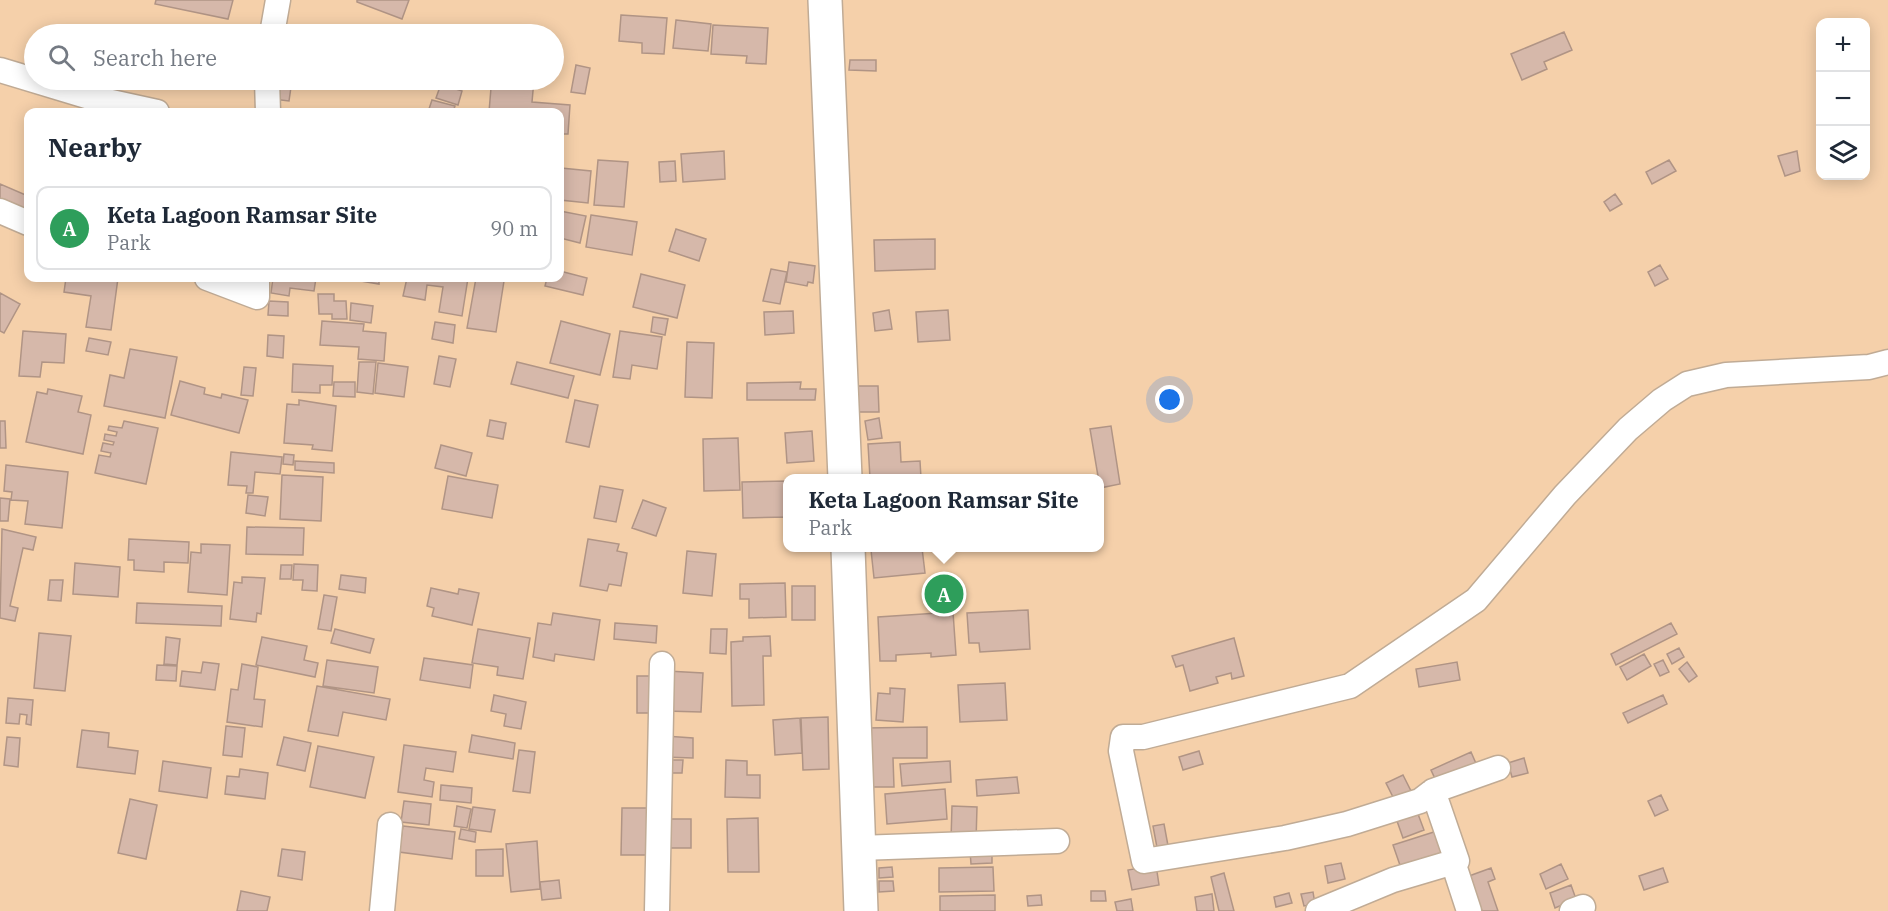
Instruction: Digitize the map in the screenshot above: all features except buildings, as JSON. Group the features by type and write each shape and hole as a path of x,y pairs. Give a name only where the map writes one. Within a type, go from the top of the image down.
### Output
{"main road":[{"path":"825,0 845,474"},
{"path":"848,552 861,911"}],"street":[{"path":"274,24 278,0"},
{"path":"0,70 24,79"},
{"path":"52,90 91,105 119,108"},
{"path":"267,90 268,108"},
{"path":"0,211 24,221"},
{"path":"218,282 257,297 257,282"},
{"path":"1498,768 1433,791 1420,801 1347,824 1285,838 1144,861 1121,751 1123,737 1143,737 1350,686 1476,600 1565,495 1628,429 1662,400 1687,384 1726,375 1869,367 1888,362"},
{"path":"657,911 662,664"},
{"path":"1317,911 1393,880 1457,861 1433,791"},
{"path":"382,911 390,825"},
{"path":"859,848 1058,840"},
{"path":"1454,862 1469,911"}],"shaded area":[{"path":"0,0 1888,0 1888,911 0,911"}],"place":[{"name":"Keta Lagoon Ramsar Site","path":"944,594"}]}
